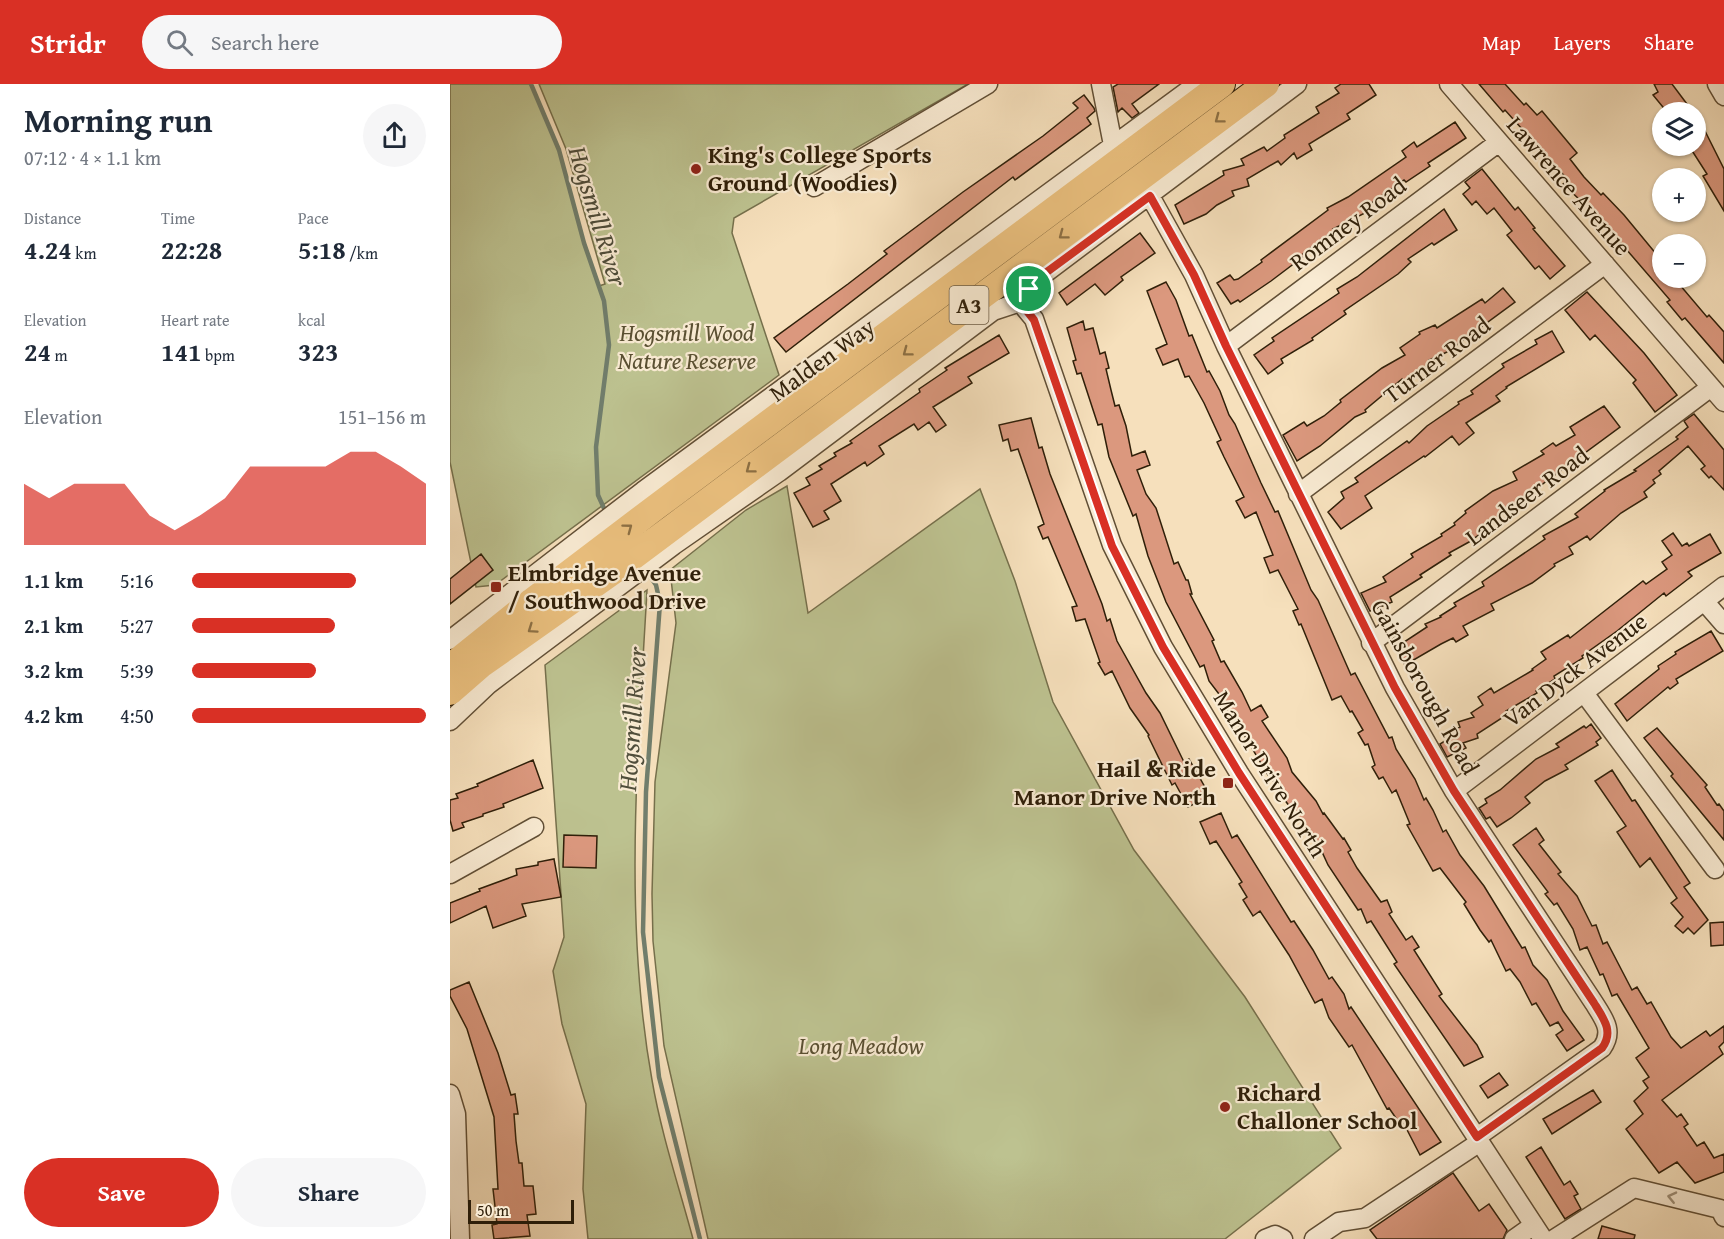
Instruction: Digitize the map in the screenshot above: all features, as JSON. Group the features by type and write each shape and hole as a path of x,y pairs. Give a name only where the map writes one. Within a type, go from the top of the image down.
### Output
{"highway":[{"name":"Malden Way","path":"594,542 1222,84"},
{"name":"Malden Way","path":"618,577 1266,84"},
{"name":"A3","path":"450,667 594,542"},
{"name":"A3","path":"450,692 481,665 618,577"}],"street":[{"path":"814,187 988,84"},
{"path":"1101,84 1113,146"},
{"name":"Malden Way","path":"650,499 1197,84"},
{"path":"1020,302 1040,277 1298,84"},
{"name":"Lawrence Avenue","path":"1449,84 1724,402"},
{"path":"1717,84 1724,96"},
{"name":"Romney Road","path":"1226,346 1498,142"},
{"name":"Gainsborough Road","path":"1150,196 1194,275 1226,346 1371,643 1454,791 1594,1003 1608,1031 1608,1040 1602,1048 1478,1139"},
{"name":"Turner Road","path":"1298,494 1605,264"},
{"name":"Malden Way","path":"673,536 779,472 993,311 1020,302"},
{"name":"Manor Drive North","path":"1020,302 1034,320 1112,546 1163,647 1239,773 1539,1232"},
{"name":"Landseer Road","path":"1371,643 1711,387"},
{"name":"Malden Way","path":"450,640 594,542"},
{"path":"450,722 489,684 618,577"},
{"name":"Van Dyck Avenue","path":"1454,791 1724,586"},
{"path":"1704,601 1724,624"},
{"path":"1584,693 1715,869"},
{"path":"450,874 534,827"},
{"path":"450,1094 460,1239"},
{"path":"1314,1239 1339,1222 1365,1218 1478,1139"},
{"path":"1554,1239 1634,1188 1720,1209 1724,1217"},
{"path":"1514,1239 1539,1232"},
{"path":"1264,1239 1275,1235 1283,1239"}],"green space":[{"name":"Hogsmill Wood Nature Reserve","path":"450,84 531,84 559,150 584,243 599,286 605,284 566,149 539,84 968,84 734,218 732,233 779,375 495,585 476,587 450,462"},
{"name":"Long Meadow","path":"787,486 808,613 980,489 1015,581 1053,702 1134,850 1245,997 1341,1148 1225,1239 708,1239 664,1046 653,941 655,782 676,623 670,570 746,510"},
{"path":"647,590 635,835 638,958 643,1019 652,1080 665,1140 693,1239 588,1239 583,1189 586,1104 562,1024 553,971 564,937 545,665"}],"building":[{"path":"1118,84 1159,84 1132,104 1139,113 1132,118 1122,108 1118,112 1113,87"},
{"path":"1341,84 1369,84 1376,95 1347,114 1350,119 1309,144 1312,150 1297,159 1294,153 1281,165 1278,161 1247,179 1249,186 1232,191 1234,196 1206,214 1184,224 1175,205 1224,175 1223,171 1244,165 1241,159 1264,147 1267,151 1285,138 1284,135 1319,113 1316,107 1339,93 1335,88"},
{"path":"1479,84 1505,84 1524,105 1526,103 1537,115 1542,111 1577,153 1570,159 1584,177 1624,215 1652,249 1652,279 1582,198 1580,200 1563,184 1568,180 1505,110 1503,112"},
{"path":"1654,84 1672,84 1686,102 1659,102 1653,95 1658,92"},
{"path":"1084,95 1095,111 1087,118 1091,124 1015,180 1013,177 786,352 774,338 887,254 884,251 1043,136 1078,108 1073,103"},
{"path":"1455,122 1466,138 1428,163 1430,166 1406,182 1404,180 1363,209 1365,213 1333,229 1335,231 1319,241 1303,254 1304,256 1271,281 1240,302 1238,300 1231,304 1217,283 1230,275 1234,280 1238,279 1328,210 1327,208 1348,197 1406,157 1402,151 1414,142 1417,147"},
{"path":"1706,133 1724,169 1724,211 1706,181 1706,168 1703,168 1695,156 1706,156"},
{"path":"1482,169 1515,210 1518,207 1535,228 1533,229 1565,266 1550,279 1539,266 1535,269 1507,235 1512,231 1494,208 1487,214 1476,201 1472,205 1463,194 1470,188 1465,182"},
{"path":"1444,209 1457,230 1408,259 1411,262 1398,274 1344,311 1346,314 1312,338 1313,340 1281,359 1283,363 1268,374 1254,355 1274,341 1272,338 1339,293 1337,289 1357,277"},
{"path":"1140,233 1155,253 1121,277 1123,280 1105,295 1095,284 1067,305 1059,293"},
{"path":"1166,282 1176,300 1189,336 1192,335 1207,372 1209,371 1220,391 1275,512 1278,511 1311,590 1318,600 1351,675 1355,673 1389,738 1392,737 1396,749 1415,779 1424,800 1426,798 1433,810 1443,832 1446,830 1460,855 1484,886 1522,948 1525,947 1533,965 1547,980 1563,1011 1584,1040 1567,1051 1556,1035 1563,1030 1558,1022 1550,1026 1536,1003 1532,1005 1520,982 1510,969 1506,971 1491,940 1489,942 1464,904 1466,902 1440,868 1433,871 1407,825 1410,824 1396,790 1392,793 1383,777 1379,779 1372,767 1375,765 1368,744 1365,745 1358,733 1363,730 1352,711 1350,712 1341,696 1332,700 1301,624 1299,625 1293,611 1298,609 1278,570 1270,573 1264,558 1273,555 1256,512 1245,518 1236,501 1244,497 1217,442 1221,440 1204,403 1189,376 1185,377 1178,359 1163,365 1156,349 1167,344 1147,291"},
{"path":"1503,288 1515,302 1447,352 1429,360 1431,363 1403,382 1402,379 1365,410 1366,412 1355,417 1320,446 1297,461 1283,435 1304,422 1307,426 1324,416 1341,402 1340,400 1382,368 1405,355 1400,348 1420,334 1419,332 1435,325 1437,328 1482,299 1485,303"},
{"path":"1660,288 1682,288 1707,317 1709,315 1724,332 1724,363 1685,318 1682,320 1667,302 1670,300"},
{"path":"1587,292 1644,353 1677,395 1655,412 1633,383 1636,380 1595,335 1590,340 1565,310"},
{"path":"1083,321 1085,330 1093,328 1100,354 1105,352 1109,368 1106,369 1115,406 1119,405 1132,456 1145,451 1150,465 1137,470 1146,494 1156,508 1174,564 1178,562 1188,580 1192,594 1190,594 1214,640 1212,641 1221,662 1224,661 1251,711 1261,705 1268,717 1262,721 1287,758 1292,772 1344,838 1351,850 1348,852 1357,868 1381,902 1387,900 1392,912 1389,914 1406,940 1412,936 1419,947 1414,950 1442,994 1439,996 1477,1045 1483,1057 1464,1066 1394,964 1397,962 1371,921 1367,923 1361,909 1358,910 1322,852 1277,789 1270,774 1268,775 1231,713 1229,714 1222,698 1209,681 1204,665 1200,667 1166,602 1148,556 1136,514 1133,516 1109,457 1102,424 1098,425 1081,373 1077,374 1073,361 1076,360 1067,328"},
{"path":"1552,331 1564,352 1506,387 1496,396 1500,401 1466,423 1474,433 1459,445 1452,436 1425,457 1365,496 1372,508 1341,529 1328,512 1344,498 1341,492 1358,482 1355,478 1407,441 1409,443 1427,426 1459,404 1458,402 1473,394 1471,391 1504,367 1502,364 1537,344 1535,340"},
{"path":"999,335 1009,353 968,377 972,383 933,407 946,425 936,432 929,422 918,430 914,424 879,446 884,454 867,466 865,462 831,484 841,501 824,511 829,519 813,527 794,493 810,485 806,478 822,469 819,466 836,456 834,453 852,443 850,441 920,392 919,389 947,370 945,368"},
{"path":"1604,406 1620,427 1536,489 1538,492 1514,505 1478,532 1480,534 1449,553 1451,555 1420,575 1422,577 1390,597 1392,602 1370,611 1361,593 1386,582 1383,577 1413,557 1411,554 1442,536 1441,534 1455,525 1454,523 1466,513 1465,511 1493,491 1517,480 1513,472 1544,454 1541,451 1553,443 1556,446 1575,435 1570,427"},
{"path":"1694,414 1724,450 1724,490 1701,469 1705,466 1688,446 1659,471 1661,474 1653,480 1655,483 1644,492 1647,497 1621,513 1590,540 1587,536 1569,547 1573,554 1554,564 1555,566 1532,583 1491,604 1494,610 1463,626 1468,635 1456,642 1453,638 1405,665 1395,648 1427,627 1425,624 1441,617 1456,606 1454,603 1484,586 1482,582 1545,539 1543,536 1578,517 1575,514 1604,490 1636,471 1634,470 1678,439 1676,437 1688,427 1684,421"},
{"path":"1031,418 1039,448 1042,447 1050,474 1107,621 1110,619 1117,641 1160,713 1184,762 1189,759 1210,796 1188,807 1175,783 1172,785 1149,735 1130,708 1112,671 1105,675 1098,663 1100,662 1085,619 1076,621 1072,607 1077,606 1048,537 1043,539 1038,527 1044,524 1018,449 1011,451 1008,439 1003,441 999,425"},
{"path":"1673,533 1682,546 1687,543 1689,546 1710,534 1721,553 1688,572 1692,576 1666,596 1664,593 1582,656 1583,658 1554,676 1555,679 1536,691 1537,693 1506,711 1508,714 1477,734 1478,738 1463,743 1466,748 1447,757 1440,744 1445,741 1442,735 1460,727 1458,722 1474,717 1471,713 1483,705 1478,697 1491,688 1494,693 1533,670 1546,659 1541,652 1568,635 1570,638 1643,581 1646,584 1667,569 1662,562 1672,555 1662,541"},
{"path":"481,554 493,570 450,604 450,579"},
{"path":"1711,631 1723,651 1676,679 1678,683 1670,689 1668,687 1627,721 1615,704 1659,669 1658,666 1676,654 1675,652"},
{"path":"1591,724 1601,738 1596,742 1598,745 1565,765 1568,769 1545,781 1525,797 1530,803 1511,818 1497,827 1490,817 1486,819 1479,808 1487,803 1485,799 1500,790 1536,759 1559,747 1556,744"},
{"path":"1657,728 1707,785 1705,787 1724,811 1724,840 1671,776 1673,774 1644,738"},
{"path":"533,760 543,788 503,804 504,807 462,823 464,827 453,831 450,820 450,800 458,798 456,794"},
{"path":"1612,770 1632,801 1635,800 1690,883 1684,887 1708,920 1694,934 1688,928 1683,933 1675,926 1683,917 1671,903 1677,898 1650,858 1640,867 1617,832 1626,826 1595,781"},
{"path":"1221,813 1232,838 1237,835 1291,922 1294,921 1329,979 1332,977 1344,994 1349,1009 1351,1007 1441,1142 1420,1155 1403,1122 1400,1124 1389,1108 1387,1109 1352,1045 1349,1047 1329,1018 1322,999 1315,1003 1289,955 1260,911 1253,916 1243,900 1247,897 1239,884 1242,882 1216,841 1210,844 1200,822"},
{"path":"1536,828 1544,840 1539,844 1561,872 1558,874 1577,896 1592,926 1596,925 1603,944 1607,942 1632,990 1637,987 1647,1004 1651,1002 1671,1037 1681,1048 1706,1031 1710,1036 1724,1026 1724,1042 1719,1047 1723,1054 1662,1100 1677,1117 1681,1114 1688,1124 1684,1127 1697,1146 1704,1142 1714,1158 1724,1154 1724,1172 1695,1183 1677,1162 1659,1173 1626,1129 1643,1114 1634,1101 1648,1088 1643,1081 1649,1077 1636,1058 1649,1048 1617,994 1612,996 1603,974 1600,975 1587,947 1580,950 1573,929 1557,903 1554,905 1545,894 1548,892 1513,845"},
{"path":"564,835 597,836 596,868 563,867"},
{"path":"554,859 561,897 522,904 526,916 493,928 486,906 450,923 450,903 517,875 516,869"},
{"path":"1724,922 1724,945 1711,946 1710,923"},
{"path":"469,982 498,1053 511,1095 515,1094 518,1114 514,1114 519,1163 522,1163 524,1186 533,1186 536,1214 527,1215 530,1236 494,1239 492,1225 497,1224 493,1189 498,1189 494,1117 467,1029 450,996 450,990"},
{"path":"1499,1073 1508,1085 1488,1098 1480,1086"},
{"path":"1593,1090 1601,1102 1552,1134 1543,1119"},
{"path":"1541,1147 1564,1185 1570,1181 1578,1194 1574,1196 1581,1209 1565,1219 1526,1157"},
{"path":"1453,1173 1479,1211 1489,1204 1507,1230 1503,1239 1377,1239 1370,1230"},
{"path":"1602,1226 1635,1235 1634,1239 1598,1239"}],"waterway":[{"name":"Hogsmill River","path":"531,84 559,150 584,243 604,301 609,345 596,447 598,495 607,515"},
{"name":"Hogsmill River","path":"646,571 656,585 660,603 646,792 643,932 659,1077 700,1239"}],"place":[{"name":"King's College Sports Ground (Woodies)","path":"696,169"},
{"name":"Elmbridge Avenue / Southwood Drive","path":"496,587"},
{"name":"Hail & Ride Manor Drive North","path":"1228,783"},
{"name":"Richard Challoner School","path":"1225,1107"}],"route":[{"path":"1150,196 1194,275 1226,346 1395,688 1454,791 1604,1020 1608,1040 1602,1048 1477,1137 1239,773 1163,647 1112,546 1034,320 1020,302 1029,289 1040,277 1150,196"}]}
